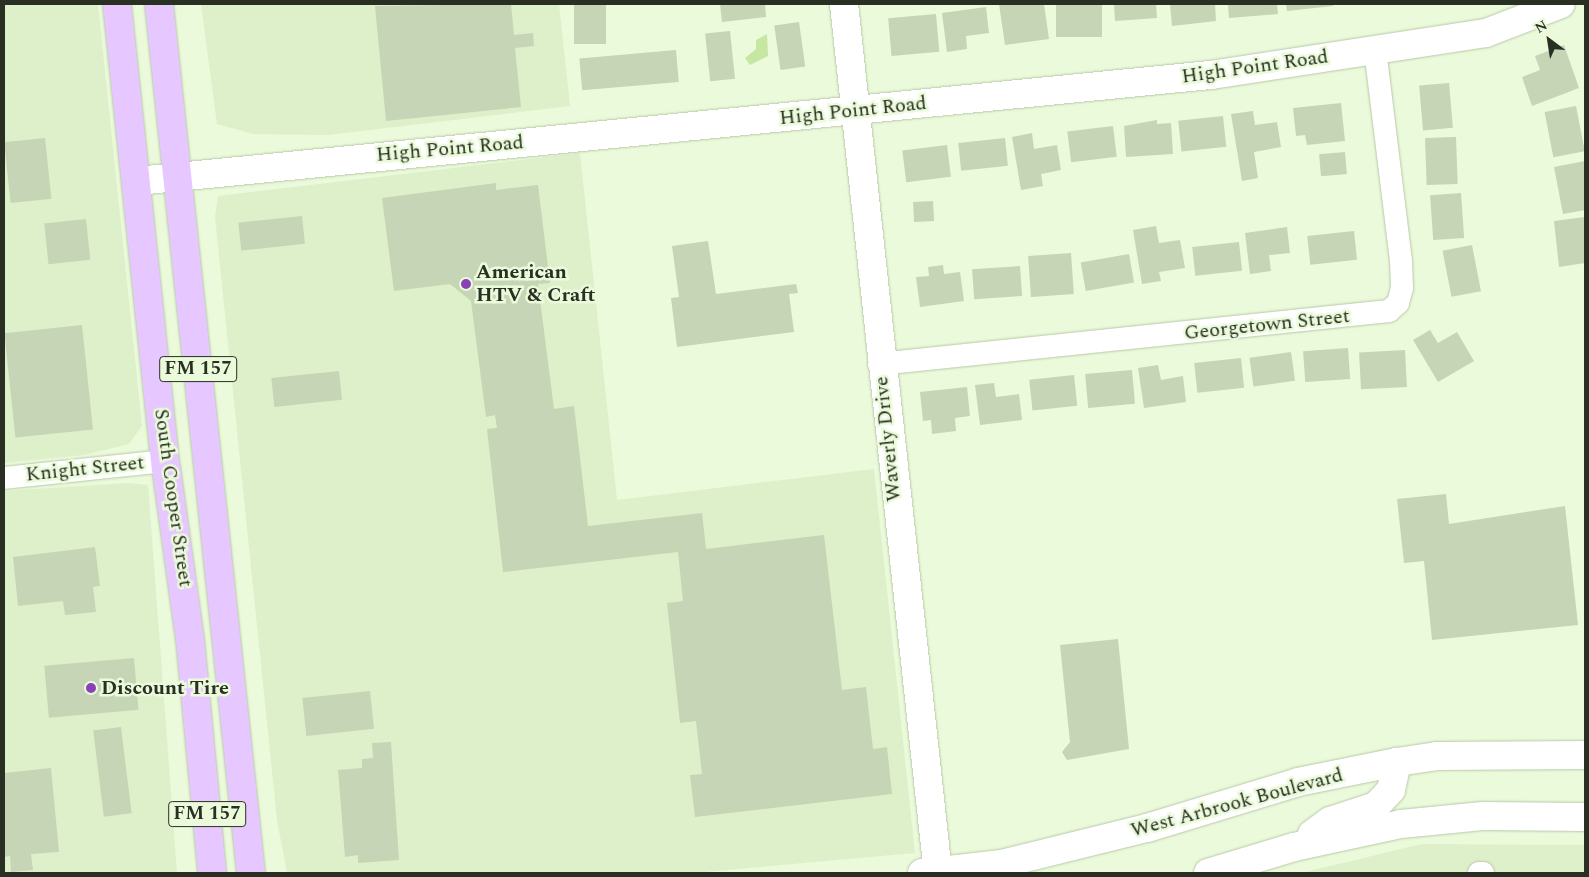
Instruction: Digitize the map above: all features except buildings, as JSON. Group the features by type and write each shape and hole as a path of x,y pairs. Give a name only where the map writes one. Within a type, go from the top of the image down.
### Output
{"main road":[{"name":"South Cooper Street","path":"118,4 166,461 185,591 212,873"},
{"name":"South Cooper Street","path":"160,4 251,873"}],"street":[{"name":"Waverly Drive","path":"844,4 932,873"},
{"name":"High Point Road","path":"137,181 1211,75 1486,33 1561,4"},
{"name":"Georgetown Street","path":"880,364 1389,311 1398,303 1402,288 1401,261 1375,50"},
{"name":"Knight Street","path":"4,478 166,461"},
{"name":"West Arbrook Boulevard","path":"932,873 1001,864 1147,828 1298,782 1397,762 1436,756 1585,755"},
{"path":"1294,847 1330,821 1376,806 1391,790 1397,762"},
{"path":"1208,873 1294,847 1401,824 1483,816 1585,817"}],"shaded area":[{"path":"4,4 98,4 142,426 129,444 84,455 4,463"},
{"path":"201,4 559,4 570,106 328,135 253,134 217,124"},
{"path":"767,34 768,56 750,65 745,58 756,49 756,40"},
{"path":"580,153 617,500 874,469 915,853 694,873 287,873 277,820 215,217 218,196"},
{"path":"127,483 148,485 177,873 4,873 4,491"},
{"path":"1422,844 1585,845 1585,873 1301,873"}],"place":[{"name":"American HTV & Craft","path":"466,284"},
{"name":"Discount Tire","path":"91,688"}]}
